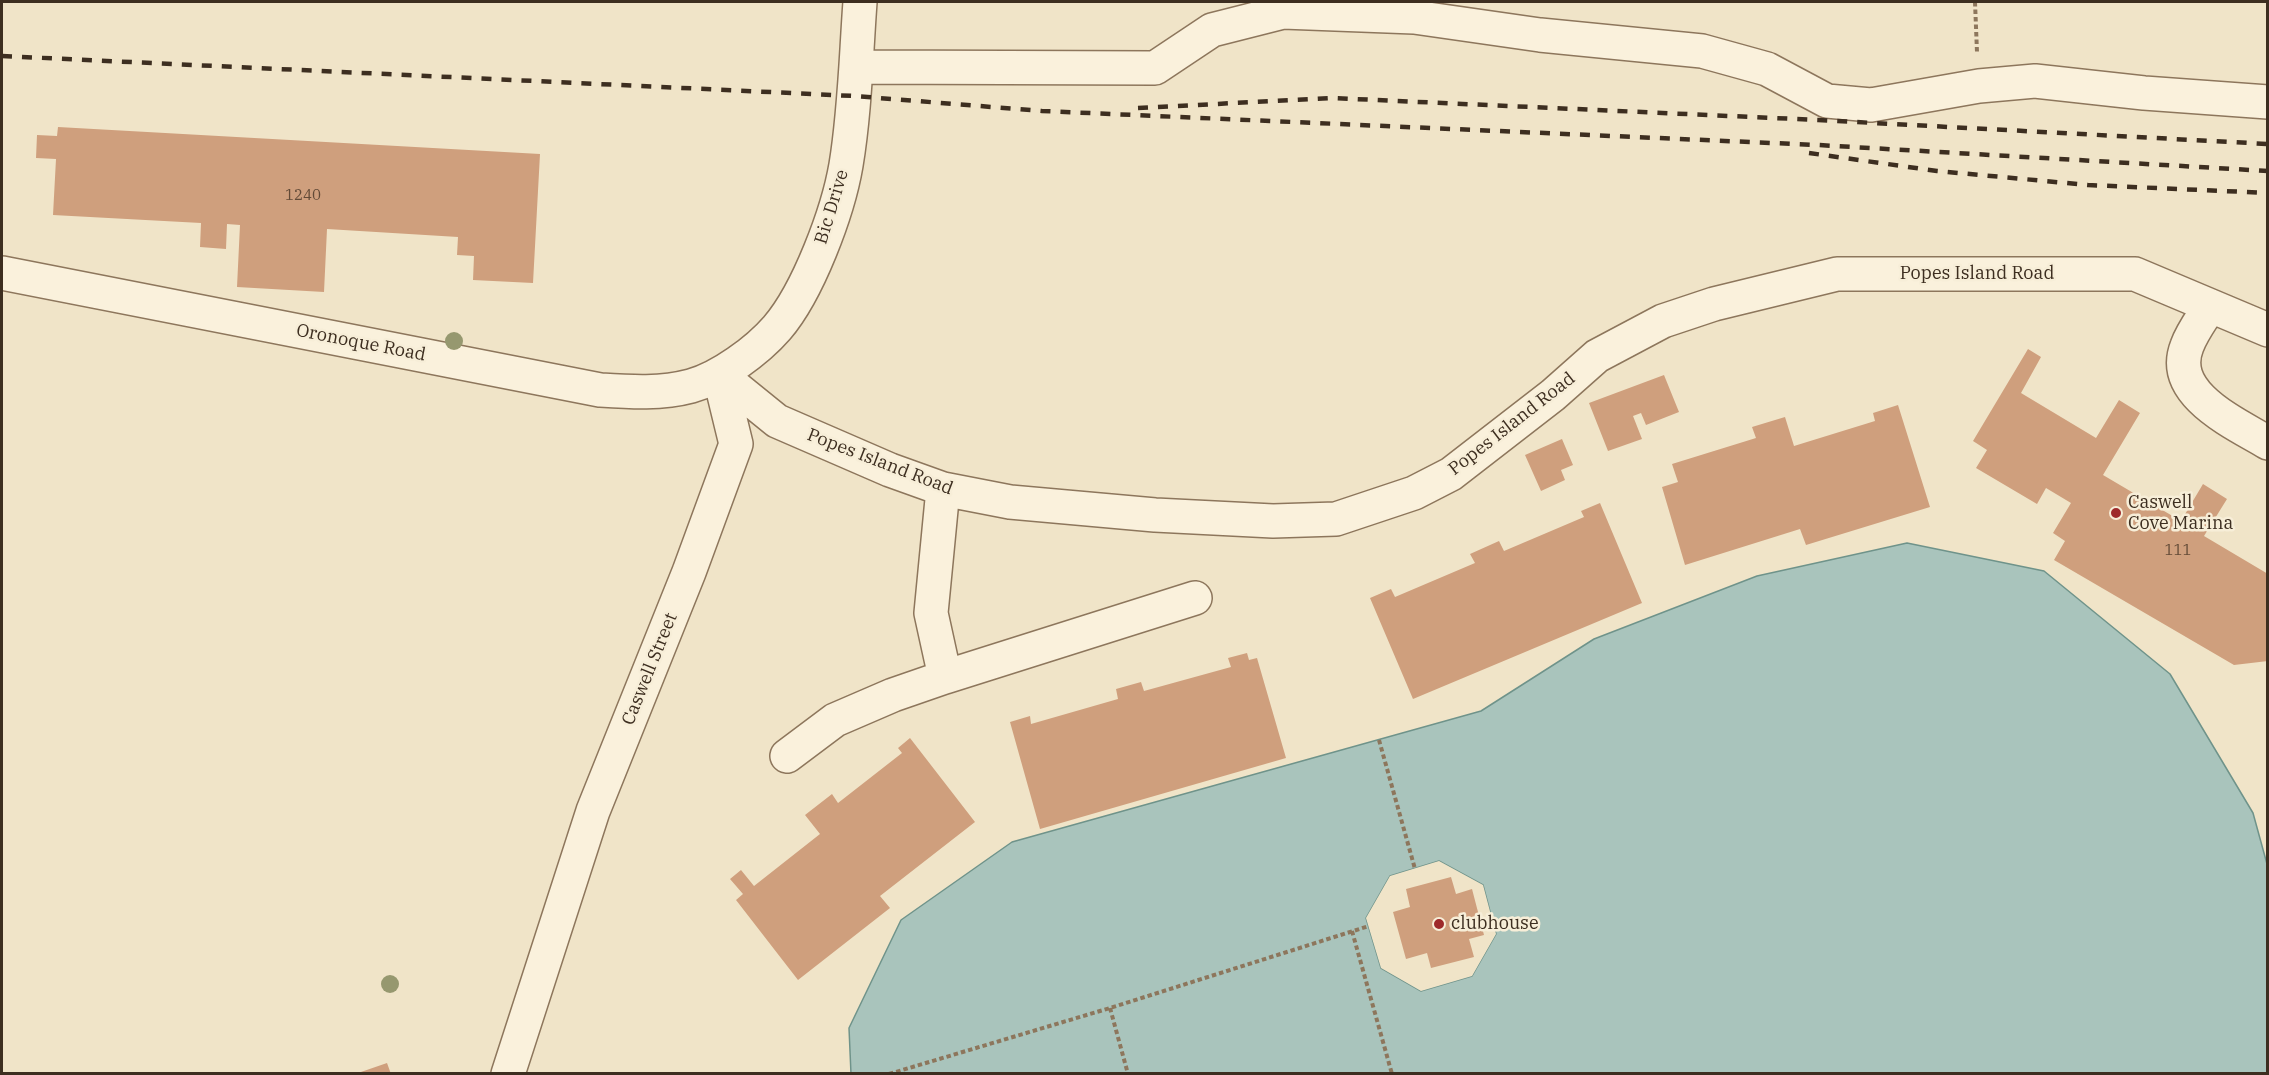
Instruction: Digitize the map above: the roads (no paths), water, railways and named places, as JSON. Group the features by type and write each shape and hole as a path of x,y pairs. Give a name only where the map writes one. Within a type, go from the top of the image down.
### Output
{"street":[{"name":"Bic Drive","path":"719,374 761,344 778,327 796,299 835,211 846,166 860,2"},
{"path":"856,67 1155,68 1212,30 1283,12 1414,17 1540,35 1702,51 1767,69 1827,101 1871,105 1979,86 2035,81 2144,93 2268,102"},
{"name":"Oronoque Road","path":"2,273 600,390 634,393 667,391 693,385 719,374"},
{"name":"Popes Island Road","path":"719,374 777,421 890,470 943,489 1010,502 1155,515 1273,521 1336,519 1414,492 1451,474 1553,395 1597,356 1663,321 1714,304 1837,274 2135,274 2268,330"},
{"path":"2210,306 2186,347 2183,371 2191,389 2214,410 2268,443"},
{"name":"Caswell Street","path":"508,1074 593,811 689,572 736,444 719,374"},
{"path":"943,489 932,613 945,677"},
{"path":"787,756 835,720 893,695 1195,598"}],"water":[{"path":"1907,543 2044,571 2170,674 2253,813 2267,864 2267,1073 851,1074 849,1028 901,920 1012,842 1481,711 1594,639 1757,576","holes":["1439,861 1483,885 1496,934 1472,976 1421,991 1381,968 1366,918 1390,876"]}],"railway":[{"path":"2,56 854,96 1042,111 1818,145 2268,171"},
{"path":"1138,108 1332,98 1818,120 2268,144"},
{"path":"1809,153 1937,171 2088,185 2268,193"}],"place":[{"name":"Caswell Cove Marina","path":"2116,513"},
{"name":"clubhouse","path":"1439,924"}]}
